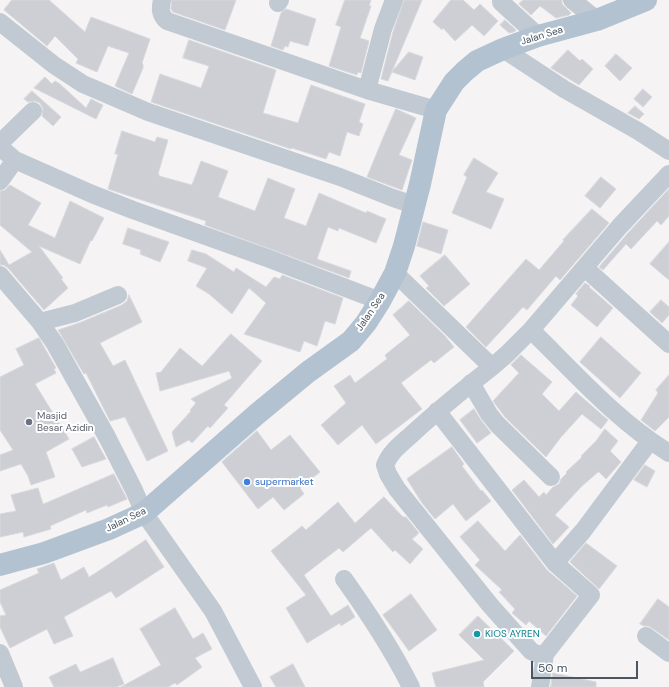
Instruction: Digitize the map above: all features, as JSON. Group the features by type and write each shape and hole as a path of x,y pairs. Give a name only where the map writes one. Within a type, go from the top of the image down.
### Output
{"main road":[{"name":"Jalan Sea","path":"0,565 44,553 109,529 144,512 257,414 308,372 351,341 366,323 395,273 404,246 436,110 454,82 465,70 478,61 503,49 538,36 597,20 646,0"}],"street":[{"path":"162,0 161,13 162,17 167,21 367,90 436,110"},
{"path":"367,90 383,29 394,0"},
{"path":"572,0 597,20"},
{"path":"501,2 538,36"},
{"path":"0,22 54,65 83,84 162,117 340,177 393,198 414,204"},
{"path":"503,49 558,85 638,131 669,151"},
{"path":"0,143 33,111"},
{"path":"0,147 15,160 119,205 267,258 380,301"},
{"path":"0,181 15,160"},
{"path":"545,654 537,654 531,651 494,611 397,489 388,474 385,465 388,457 437,411 492,367 531,330 620,226 669,174"},
{"path":"585,268 669,344"},
{"path":"395,273 492,367"},
{"path":"0,275 40,322 55,344 93,410 144,512 213,611 253,687"},
{"path":"40,322 75,313 118,295"},
{"path":"531,330 606,404 634,429 669,453"},
{"path":"471,383 489,414 497,424 551,477"},
{"path":"437,411 555,563 591,595 545,654 540,687"},
{"path":"555,563 583,531 650,441"},
{"path":"344,579 370,615 398,661 411,687"},
{"path":"646,636 669,652"},
{"path":"0,653 14,687"}],"building":[{"path":"12,0 49,0 85,32 91,17 150,39 142,63 143,68 132,94 115,86 129,53 108,46 97,72 76,63 78,59 55,36 47,46 4,10"},
{"path":"172,0 236,0 225,30 173,12 171,9"},
{"path":"345,0 371,0 369,6 371,6 360,38 369,41 361,73 358,72 357,75 329,66 341,27 336,25"},
{"path":"404,0 422,0 388,81 381,79 393,32"},
{"path":"451,0 463,0 474,10 480,4 498,21 484,36 472,25 455,41 443,28 442,30 433,22"},
{"path":"523,0 562,0 562,4 571,13 569,15 556,18 540,6 531,15 519,4"},
{"path":"286,9 316,19 308,46 290,41 288,47 285,46 283,50 271,46 281,13"},
{"path":"505,20 516,30 514,32 509,33 500,25"},
{"path":"189,40 276,70 263,113 298,123 311,85 365,104 359,122 363,124 359,136 347,132 340,156 329,152 326,159 292,148 291,149 151,102 160,74 201,88 209,66 183,58"},
{"path":"568,50 580,61 582,59 593,69 579,85 551,68"},
{"path":"409,52 423,57 415,80 392,72"},
{"path":"616,54 632,68 620,81 605,66"},
{"path":"45,77 52,84 55,81 60,84 86,108 91,99 103,105 96,119 34,88"},
{"path":"643,89 652,97 643,107 634,99"},
{"path":"32,91 61,117 53,126 42,116 43,109 40,103 35,101 28,102 24,99"},
{"path":"635,106 644,114 639,119 628,113"},
{"path":"396,109 416,118 399,155 412,160 402,190 367,177"},
{"path":"122,131 155,142 157,137 168,140 158,174 159,176 192,185 201,161 228,171 218,197 255,211 268,178 295,189 284,218 306,226 319,193 366,213 367,211 386,219 376,243 339,228 338,231 328,227 317,259 351,271 349,278 205,225 206,221 108,189 118,154 115,154"},
{"path":"474,158 498,173 486,192 504,199 491,229 452,213 467,177 464,175"},
{"path":"601,177 616,189 600,208 585,196"},
{"path":"10,185 41,203 28,225 55,238 70,201 104,218 92,241 91,240 80,264 39,246 63,278 61,279 68,288 44,310 8,268 4,265 0,265 0,250 9,265 32,252 0,225 0,191 5,190"},
{"path":"669,189 669,216 661,225 657,221 631,249 626,244 603,270 599,267 628,233"},
{"path":"592,209 609,223 560,280 556,276 527,310 523,307 486,347 466,327 526,259 539,270 564,241 563,240"},
{"path":"423,222 448,230 441,254 417,246"},
{"path":"128,228 169,242 160,262 140,254 141,250 123,244"},
{"path":"669,242 669,280 650,264"},
{"path":"192,250 206,254 234,272 236,268 266,287 274,277 280,279 282,275 343,298 335,324 325,321 317,346 304,341 300,352 244,334 266,303 249,288 232,314 209,294 196,286 207,268 188,261"},
{"path":"445,255 470,284 444,306 426,288 429,286 420,276"},
{"path":"585,283 613,308 597,327 571,305 578,296 576,294"},
{"path":"129,295 142,322 100,343 113,366 125,360 168,451 147,461 125,417 110,421 86,373 84,374 58,330 122,305 127,301"},
{"path":"661,300 669,307 669,315 662,323 650,312"},
{"path":"409,301 445,336 454,347 434,363 431,360 401,383 422,409 376,444 362,425 338,445 321,425 346,403 334,386 350,375 355,383 387,359 385,355 410,335 393,315"},
{"path":"231,334 262,361 224,405 228,408 210,428 208,426 192,443 189,440 176,447 172,432 191,411 190,410 196,403 191,399 232,378 229,371 160,391 156,373 161,372 180,348 202,366"},
{"path":"601,337 641,373 620,398 580,362"},
{"path":"39,338 56,368 54,369 56,373 35,384 69,439 46,452 55,477 31,485 21,464 0,471 0,455 13,450 0,430 0,377 24,365 16,349"},
{"path":"521,355 552,382 542,394 559,411 576,392 608,420 601,429 582,414 561,437 546,457 505,417 493,401 519,373 511,365"},
{"path":"669,375 669,417 655,431 641,420 658,393 656,390"},
{"path":"474,409 491,433 477,443 460,420"},
{"path":"605,429 618,441 610,451 621,462 606,479 598,472 581,487 555,515 569,527 553,544 512,490 524,480 539,497 544,492 546,495 553,487 559,484 561,479 567,473 566,472 582,457 581,456 596,441"},
{"path":"257,431 271,450 290,435 320,472 300,488 304,494 284,510 273,497 258,509 222,462"},
{"path":"94,437 106,459 82,467 72,449"},
{"path":"452,447 464,464 462,466 481,491 482,490 491,501 466,521 453,504 435,519 422,503 407,479"},
{"path":"645,465 655,471 647,487 634,480"},
{"path":"114,474 127,499 108,507 107,505 87,513 86,510 50,526 51,529 24,537 23,532 0,537 0,514 16,511 11,495 38,488 43,504"},
{"path":"384,497 403,517 406,517 419,533 412,539 423,549 410,564 395,550 393,552 371,528 343,552 339,548 304,575 331,616 348,605 355,617 341,626 340,623 307,643 286,608 306,595 271,551 302,526 306,530 338,502 355,523"},
{"path":"478,521 505,551 520,535 547,570 577,596 546,636 529,621 526,625 512,613 515,609 499,592 502,590 475,565 480,560 460,537"},
{"path":"146,540 164,567 116,598 111,591 64,617 73,636 54,644 47,629 10,648 0,627 0,616 6,615 0,602 0,590 39,573 37,569 54,563 61,580 84,567 89,577"},
{"path":"586,543 617,566 599,589 570,562"},
{"path":"411,594 437,630 409,651 383,615"},
{"path":"658,599 669,607 669,640 652,628 640,624"},
{"path":"175,608 193,639 203,633 212,649 195,658 202,667 177,685 175,683 168,687 121,687 161,665 140,629"},
{"path":"478,616 514,651 483,682 484,687 436,687 432,673 484,660 459,635"},
{"path":"113,658 124,684 116,687 54,687 49,677 76,664 80,672"},
{"path":"293,664 305,687 276,687 270,677"},
{"path":"553,673 596,682 596,687 551,687"}],"place":[{"name":"Masjid Besar Azidin","path":"29,422"},
{"name":"supermarket","path":"247,482"},
{"name":"KIOS AYREN","path":"477,634"}]}
